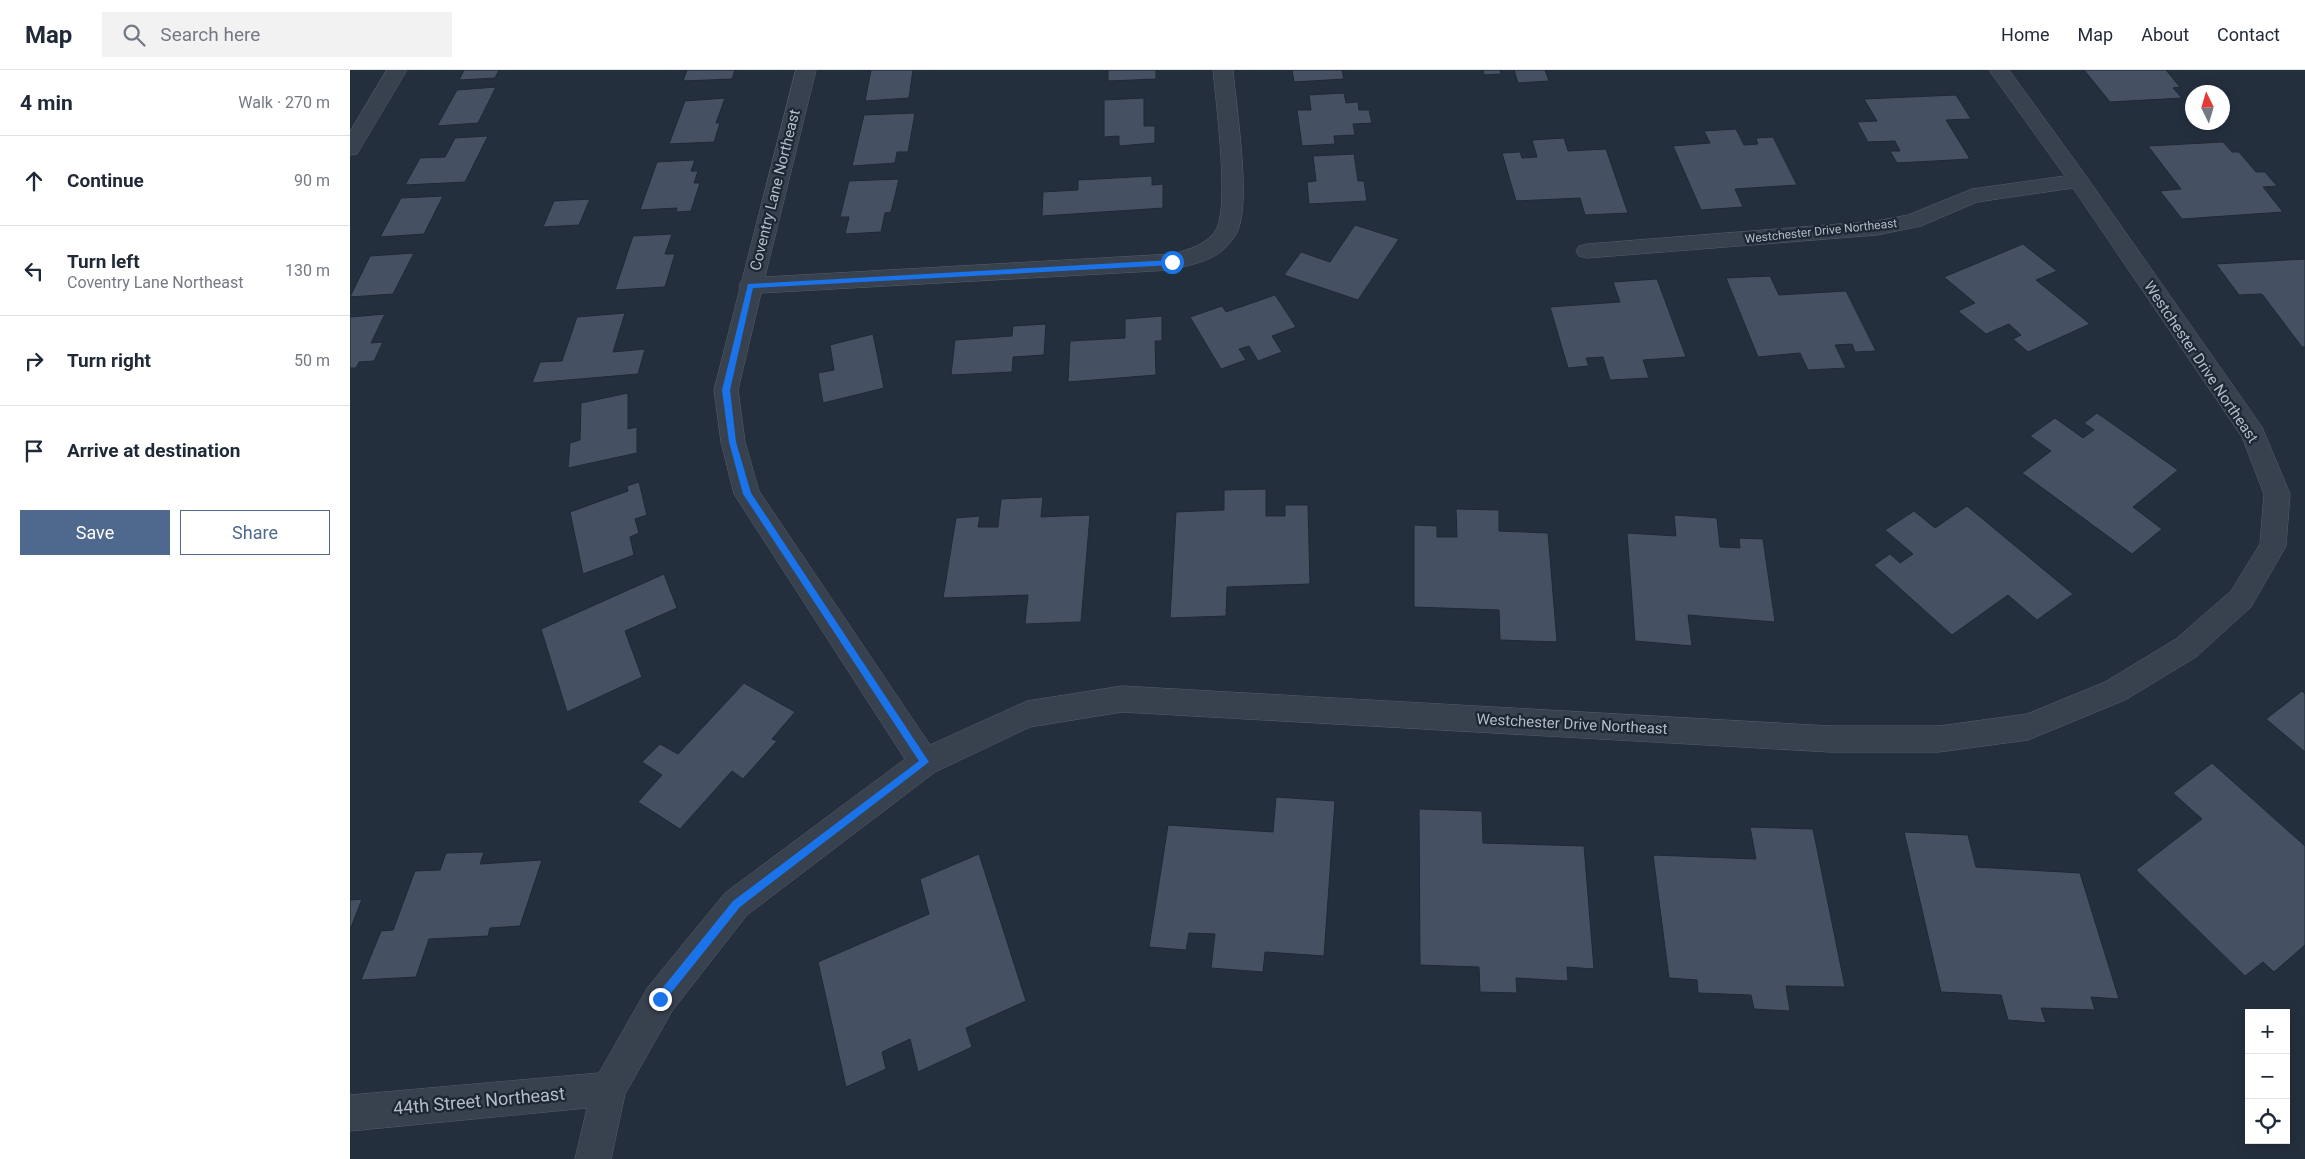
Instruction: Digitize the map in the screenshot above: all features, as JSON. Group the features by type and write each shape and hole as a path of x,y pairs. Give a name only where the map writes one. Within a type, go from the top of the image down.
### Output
{"street":[{"path":"350,149 397,70"},
{"name":"Coventry Lane Northeast","path":"806,70 750,286 726,390 732,442 747,494 924,762"},
{"path":"750,286 1172,262 1207,253 1229,229 1233,195 1224,70"},
{"name":"Westchester Drive Northeast","path":"593,1159 609,1089 660,999 736,904 924,762 1027,714 1122,699 1830,739 1939,739 2028,727 2115,691 2186,648 2242,599 2273,546 2277,494 2253,434 2079,181 1999,70"},
{"name":"Westchester Drive Northeast","path":"1587,251 1876,228 1913,221 1972,196 2025,186 2079,181"},
{"name":"44th Street Northeast","path":"350,1113 609,1089"}],"building":[{"path":"464,70 499,70 495,78 459,80"},
{"path":"687,70 735,70 732,79 683,81"},
{"path":"871,70 913,70 909,98 865,101"},
{"path":"1108,70 1156,70 1156,79 1108,81"},
{"path":"1292,70 1342,70 1344,79 1294,82"},
{"path":"1483,70 1500,70 1501,74 1484,75"},
{"path":"1514,70 1545,70 1549,81 1518,83"},
{"path":"2084,70 2166,70 2180,87 2173,88 2182,98 2110,102"},
{"path":"496,87 478,123 437,126 457,90"},
{"path":"1344,93 1346,103 1358,102 1359,110 1369,110 1372,123 1353,124 1355,135 1334,136 1335,144 1302,146 1297,110 1311,110 1309,95"},
{"path":"1956,95 1971,119 1946,120 1970,159 1897,163 1890,151 1900,151 1895,141 1868,142 1857,122 1877,121 1864,99"},
{"path":"725,98 716,123 720,123 714,142 669,144 685,101"},
{"path":"1144,98 1144,126 1155,126 1155,143 1119,146 1119,136 1104,137 1104,100"},
{"path":"915,113 908,152 897,152 895,163 852,166 864,115"},
{"path":"1736,129 1744,145 1758,144 1756,138 1773,137 1797,185 1735,189 1743,207 1701,210 1673,146 1710,143 1704,131"},
{"path":"488,136 465,182 405,185 420,158 445,157 455,138"},
{"path":"1564,138 1568,151 1606,149 1628,213 1585,215 1580,198 1516,201 1502,153 1520,152 1522,158 1537,157 1532,140"},
{"path":"2223,142 2232,152 2239,152 2256,172 2265,172 2277,186 2263,187 2283,212 2182,219 2160,191 2181,189 2148,146"},
{"path":"1354,154 1358,181 1364,181 1367,201 1309,204 1307,182 1316,181 1313,156"},
{"path":"695,160 691,171 698,171 694,183 700,183 691,211 676,212 677,208 640,210 657,162"},
{"path":"1152,176 1152,185 1163,184 1163,208 1042,216 1043,192 1078,190 1078,180"},
{"path":"899,179 891,212 885,213 881,232 845,234 849,217 840,217 849,181"},
{"path":"443,196 424,234 380,237 401,198"},
{"path":"590,199 579,225 543,227 554,201"},
{"path":"1355,225 1399,239 1358,300 1284,275 1301,252 1330,262"},
{"path":"672,234 665,254 675,254 665,287 615,290 633,236"},
{"path":"2023,244 2057,271 2036,280 2090,324 2028,352 2013,339 2021,335 2009,324 1986,334 1958,311 1975,303 1944,277"},
{"path":"414,253 393,294 350,297 370,256"},
{"path":"2305,259 2305,347 2302,347 2262,294 2239,295 2216,264"},
{"path":"1770,276 1779,295 1846,291 1876,351 1855,352 1852,344 1835,345 1846,368 1808,370 1800,353 1758,357 1726,278"},
{"path":"1657,279 1686,357 1643,360 1649,378 1610,380 1603,357 1586,358 1589,366 1568,368 1550,307 1620,302 1613,282"},
{"path":"1275,295 1296,327 1272,336 1282,352 1258,361 1249,346 1239,349 1246,360 1221,369 1190,317 1222,306 1226,312"},
{"path":"625,313 613,352 645,349 638,374 532,383 540,362 562,361 577,317"},
{"path":"385,314 371,343 383,342 374,361 359,362 356,368 350,368 350,317"},
{"path":"1162,316 1162,341 1155,341 1156,375 1068,382 1070,341 1125,338 1125,319"},
{"path":"1046,324 1044,355 1013,357 1012,372 951,375 955,340 1012,336 1013,326"},
{"path":"873,334 884,388 823,403 818,373 834,370 830,345"},
{"path":"628,393 628,429 637,427 637,453 568,468 570,443 580,440 581,403"},
{"path":"2097,413 2178,470 2133,507 2162,529 2132,554 2022,473 2051,451 2030,436 2055,418 2083,438 2094,430 2084,423"},
{"path":"639,482 647,515 635,519 639,533 630,537 634,555 583,574 570,512 628,491 627,486"},
{"path":"1266,489 1266,516 1285,516 1285,505 1308,505 1310,584 1227,587 1226,616 1170,618 1176,512 1224,510 1224,490"},
{"path":"1043,497 1041,517 1090,515 1081,622 1025,624 1028,595 943,598 956,518 980,516 978,527 998,527 1001,499"},
{"path":"1967,506 2073,594 2037,620 2008,595 1952,635 1874,565 1890,554 1900,563 1913,554 1885,530 1914,511 1935,528"},
{"path":"1456,509 1499,510 1499,531 1548,533 1557,642 1500,640 1499,610 1414,607 1414,525 1437,526 1437,537 1457,537"},
{"path":"1674,515 1717,518 1720,547 1740,548 1739,538 1763,539 1775,622 1688,615 1692,646 1635,641 1627,533 1676,536"},
{"path":"664,574 677,608 625,631 642,677 567,712 541,629"},
{"path":"744,683 795,712 772,739 777,741 743,779 732,771 680,829 638,802 662,775 642,762 660,744 678,754"},
{"path":"2302,691 2305,694 2305,752 2266,719"},
{"path":"2212,763 2305,846 2305,945 2274,972 2263,962 2245,976 2136,870 2202,819 2173,793"},
{"path":"1276,797 1335,801 1324,956 1265,952 1263,972 1211,968 1215,934 1189,933 1186,950 1149,947 1168,825 1273,832"},
{"path":"1419,809 1482,811 1483,843 1584,846 1594,969 1567,967 1568,981 1516,978 1517,993 1480,992 1479,967 1420,965"},
{"path":"1750,827 1813,829 1845,987 1786,986 1790,1011 1754,1009 1751,995 1698,993 1697,980 1669,978 1653,855 1756,859"},
{"path":"1904,832 1968,835 1976,867 2080,873 2119,999 2091,997 2095,1010 2041,1008 2046,1023 2008,1020 2001,995 1941,992"},
{"path":"484,852 480,864 542,860 520,926 490,928 488,936 429,939 416,977 361,980 381,931 393,930 415,871 440,870 446,853"},
{"path":"979,854 1026,1001 966,1028 972,1047 918,1072 910,1039 882,1052 886,1069 846,1087 818,962 929,914 920,879"},
{"path":"362,899 350,930 350,900"}],"route":[{"path":"660,999 736,904 924,762 747,494 732,442 726,390 750,286 1172,262"}]}
